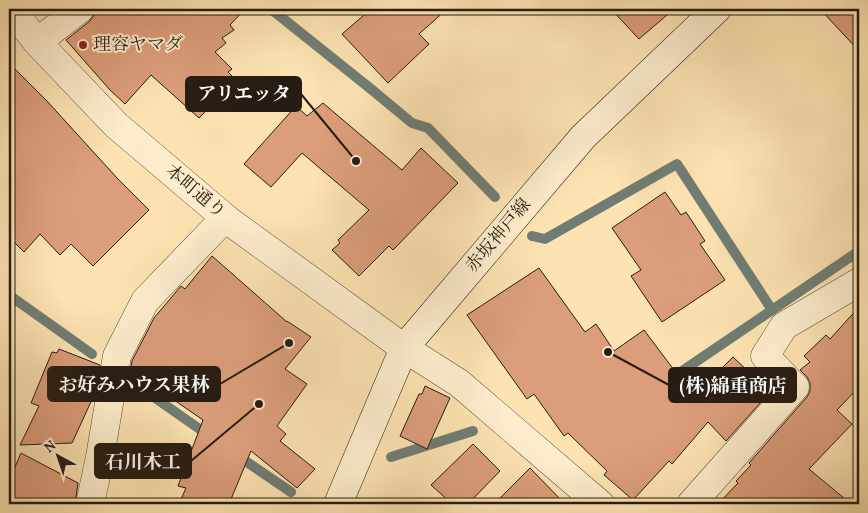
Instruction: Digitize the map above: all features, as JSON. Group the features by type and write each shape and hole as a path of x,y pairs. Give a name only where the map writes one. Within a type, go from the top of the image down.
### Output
{"street":[{"name":"本町通り","path":"11,9 37,42 116,125 226,218 404,348 459,383 600,504"},
{"path":"37,42 80,9"},
{"name":"赤坂神戸線","path":"338,504 404,348 583,137 717,9"},
{"path":"90,504 117,356 145,302 226,218"},
{"path":"691,504 795,387 765,356 784,326 859,282"}],"building":[{"path":"95,9 245,9 230,25 234,30 222,38 226,43 215,52 232,69 228,72 236,80 199,118 151,75 125,104 110,90 66,40 90,21"},
{"path":"371,9 447,9 419,34 429,44 388,83 342,34"},
{"path":"611,9 674,9 639,39"},
{"path":"820,9 859,9 859,51"},
{"path":"9,63 149,210 93,266 71,244 60,255 40,234 24,252 9,237"},
{"path":"323,103 402,170 421,148 458,183 393,250 389,246 359,276 332,250 340,243 338,240 369,210 302,153 271,187 244,164 296,106 307,116"},
{"path":"665,192 681,215 686,212 705,241 700,244 725,280 662,322 631,276 641,270 612,228"},
{"path":"212,256 287,322 311,337 285,369 307,384 277,426 286,434 280,441 315,469 297,488 251,451 229,504 179,504 186,488 178,486 203,420 174,400 186,396 131,367 132,361 154,318 181,286 185,289"},
{"path":"539,268 585,332 596,324 614,351 644,330 689,390 692,386 696,390 709,376 711,379 733,357 770,392 726,441 708,422 672,464 669,461 633,500 604,475 607,471 568,433 564,436 534,394 527,399 467,315"},
{"path":"859,307 859,387 837,410 852,424 809,469 851,504 718,504 738,483 736,481 751,465 749,463 807,397 810,391 810,383 800,370 810,362 804,356 826,335 830,339"},
{"path":"59,349 100,365 95,393 72,443 20,445 39,406 31,403 52,352 57,353"},
{"path":"425,386 450,398 427,449 400,436 419,394 422,394"},
{"path":"473,444 500,471 468,504 452,504 431,485"},
{"path":"21,453 78,483 75,504 9,504 9,481"},
{"path":"530,468 565,504 494,504"}],"waterway":[{"path":"271,9 412,123 428,128 495,197"},
{"path":"532,236 545,239 677,164 772,310"},
{"path":"666,382 859,251"},
{"path":"9,295 92,354"},
{"path":"138,386 211,437"},
{"path":"391,457 473,431"},
{"path":"235,454 291,492"}],"place":[{"name":"理容ヤマダ","path":"83,45"},
{"name":"アリエッタ","path":"356,161"},
{"name":"お好みハウス果林","path":"289,343"},
{"name":"(株)綿重商店","path":"608,352"},
{"name":"石川木工","path":"259,404"}]}
